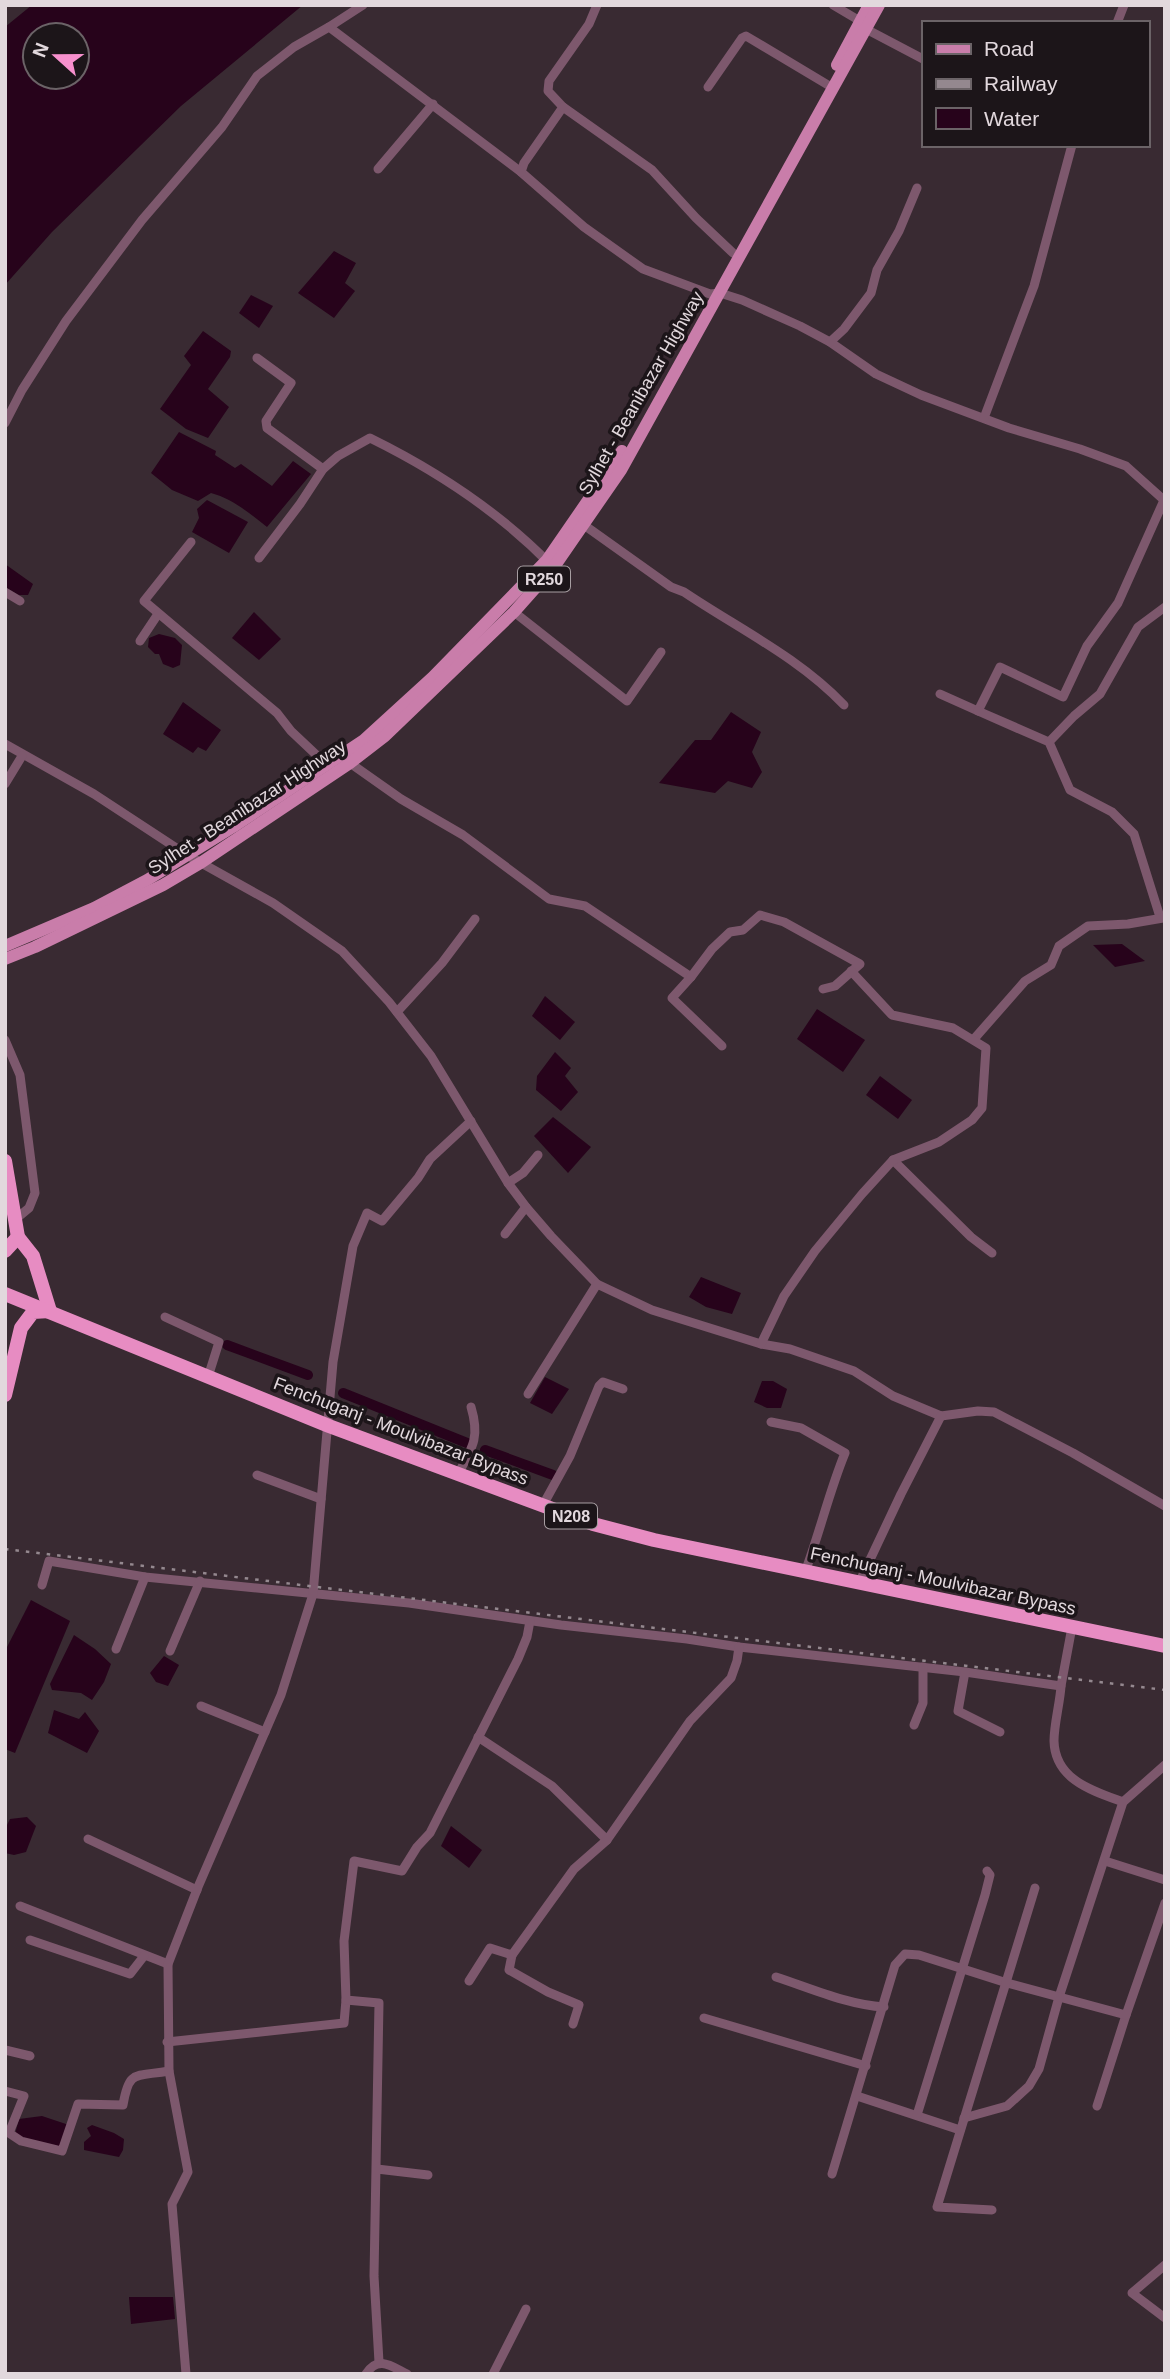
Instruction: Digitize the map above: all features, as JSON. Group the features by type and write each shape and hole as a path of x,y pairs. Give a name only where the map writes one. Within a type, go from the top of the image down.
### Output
{"highway":[{"path":"5,1161 19,1237 33,1256 50,1311 33,1312 20,1328 5,1395"},
{"path":"5,1251 19,1237"},
{"name":"Fenchuganj - Moulvibazar Bypass","path":"5,1294 329,1426 593,1524 654,1540 1165,1646"},
{"path":"5,1351 8,1377"}],"main road":[{"name":"Sylhet - Beanibazar Highway","path":"863,25 869,5"},
{"name":"Sylhet - Beanibazar Highway","path":"5,947 94,908 147,880 364,740 550,564 584,525 621,470 863,25 879,5"},
{"name":"Sylhet - Beanibazar Highway","path":"5,959 98,917 202,862 350,763 385,736 514,612 550,564 615,464 715,293 733,253 830,85"}],"street":[{"path":"5,423 22,390 66,321 142,220 222,127 257,76 293,47 363,5"},
{"path":"597,5 589,24 549,81 548,91 563,107 652,170 733,253"},
{"path":"834,5 922,58"},
{"path":"329,27 433,104 521,172 584,226 643,269 742,300 830,342 876,374 921,395 1126,466 1164,500 1118,603 1087,646 1063,697 1000,667 978,711"},
{"path":"708,88 746,36 830,85"},
{"path":"377,169 433,104"},
{"path":"521,172 524,163 563,107"},
{"path":"984,418 1034,286 1071,147"},
{"path":"830,342 844,329 871,293 877,270 899,231 917,188"},
{"path":"257,358 290,383 266,421 267,428 323,469"},
{"path":"259,558 300,505 323,469 338,456 370,438 413,459 515,530 550,564"},
{"path":"584,525 671,587 684,592 801,666 821,681 844,705"},
{"path":"191,542 144,598 145,603 277,713 291,731 326,764"},
{"path":"5,592 20,601"},
{"path":"1049,742 1100,694 1138,627 1165,607"},
{"path":"514,612 627,701 661,652"},
{"path":"141,641 158,614"},
{"path":"940,694 1049,742 1070,790 1112,812 1133,834 1162,918 1088,926 1059,946 1051,965 1025,981 974,1039"},
{"path":"5,744 22,756 94,794 187,855 273,903 342,951 397,1012 431,1056 508,1183 526,1207 597,1284 652,1310 761,1344 790,1349 854,1371 893,1396 941,1416 978,1411 994,1412 1073,1453 1165,1506"},
{"path":"5,784 22,756"},
{"path":"350,763 401,799 463,835 549,899 584,906 691,977"},
{"path":"722,1046 672,998 712,949 730,932 743,930 760,915 784,922 860,964 835,986 822,989"},
{"path":"397,1012 442,963 475,919"},
{"path":"761,1344 784,1297 815,1251 893,1160 939,1142 971,1121 982,1108 986,1048 953,1028 892,1015 851,971"},
{"path":"5,1040 20,1075 36,1193 29,1208 17,1218"},
{"path":"186,2374 172,2204 188,2172 169,2071 168,1964 281,1695 313,1594 333,1362 353,1247 367,1213 382,1221 418,1178 430,1159 471,1121"},
{"path":"508,1183 523,1173 538,1154"},
{"path":"893,1160 971,1237 992,1253"},
{"path":"505,1234 526,1207"},
{"path":"528,1394 597,1284"},
{"path":"165,1317 219,1342 208,1377"},
{"path":"543,1505 569,1456 599,1386 603,1382 623,1389"},
{"path":"458,1474 469,1454 477,1428 471,1406"},
{"path":"859,1583 941,1416"},
{"path":"771,1422 801,1428 845,1453 830,1491 806,1572"},
{"path":"257,1475 321,1499"},
{"path":"42,1585 50,1561 145,1577 409,1603 530,1621 965,1672 1061,1686"},
{"path":"117,1649 145,1577"},
{"path":"170,1651 200,1581"},
{"path":"167,2042 344,2023 344,1941 354,1861 402,1871 417,1847 430,1833 518,1659 530,1621"},
{"path":"1072,1627 1054,1740 1057,1758 1066,1773 1083,1787 1123,1802"},
{"path":"573,2024 579,2005 548,1992 509,1970 513,1955 574,1869 607,1840 690,1721 731,1678 739,1647"},
{"path":"914,1725 923,1703 923,1667"},
{"path":"965,1672 958,1711 1000,1731"},
{"path":"201,1706 265,1732"},
{"path":"478,1737 552,1786 607,1840"},
{"path":"964,2118 1007,2106 1029,2086 1039,2069 1059,1997 1123,1802 1165,1765"},
{"path":"88,1839 197,1890"},
{"path":"1105,1861 1165,1880"},
{"path":"916,2115 985,1895 990,1875 987,1871"},
{"path":"992,2210 937,2207 1035,1888"},
{"path":"1097,2106 1165,1903"},
{"path":"20,1906 168,1964"},
{"path":"30,1941 130,1974 144,1956"},
{"path":"469,1981 490,1948 513,1955"},
{"path":"832,2174 895,1965 905,1954 919,1955 1007,1983 1126,2015"},
{"path":"776,1977 873,2007 884,2007"},
{"path":"346,2000 379,2003 374,2276 379,2362"},
{"path":"704,2018 866,2066"},
{"path":"5,2050 30,2056"},
{"path":"5,2091 24,2096 9,2133 21,2141 62,2151 78,2104 123,2105 127,2083 133,2077 169,2071"},
{"path":"857,2096 960,2130"},
{"path":"377,2169 428,2175"},
{"path":"1165,2265 1132,2293 1165,2318"},
{"path":"493,2374 526,2309"},
{"path":"366,2374 371,2366 379,2362 385,2362 407,2374"}],"water":[{"path":"32,5 303,5 181,106 52,232 5,285 5,27"},
{"path":"334,251 356,263 345,283 355,291 334,318 298,293"},
{"path":"251,295 273,306 259,328 239,313"},
{"path":"203,331 231,351 230,357 208,389 229,407 208,438 186,429 160,409 191,365 184,356"},
{"path":"179,432 216,451 215,455 235,468 241,464 272,486 293,461 311,474 267,527 227,499 211,493 198,501 172,490 151,473"},
{"path":"207,500 248,522 229,553 192,532 199,518 197,509"},
{"path":"5,564 33,584 28,595 19,595 5,587"},
{"path":"254,612 281,639 259,660 232,638"},
{"path":"159,634 175,638 182,645 180,665 173,668 163,664 159,654 155,654 148,647 149,638"},
{"path":"183,702 221,730 206,751 198,747 193,753 163,734"},
{"path":"731,712 761,732 752,752 762,772 752,788 728,781 715,793 659,783 695,740 711,740"},
{"path":"1122,944 1145,961 1115,967 1093,945"},
{"path":"545,996 575,1022 560,1040 532,1016"},
{"path":"817,1009 865,1040 843,1072 797,1039"},
{"path":"555,1052 571,1068 565,1076 578,1092 561,1111 536,1090 537,1076"},
{"path":"880,1076 912,1100 898,1119 866,1095"},
{"path":"553,1117 591,1147 568,1173 534,1136"},
{"path":"701,1277 741,1293 732,1314 706,1307 689,1297"},
{"path":"545,1377 569,1389 552,1414 530,1403"},
{"path":"762,1381 773,1381 787,1389 781,1408 767,1408 754,1402"},
{"path":"31,1600 70,1621 15,1753 5,1749 5,1651"},
{"path":"74,1635 111,1664 104,1682 92,1700 81,1693 52,1690 50,1684"},
{"path":"164,1656 179,1665 168,1686 156,1682 150,1673"},
{"path":"54,1710 79,1719 85,1712 99,1731 87,1753 48,1733"},
{"path":"27,1817 36,1826 26,1852 14,1855 5,1853 5,1829 10,1819"},
{"path":"451,1826 482,1850 469,1868 441,1846"},
{"path":"42,2116 69,2125 61,2148 20,2139 15,2134 19,2119"},
{"path":"92,2125 124,2139 119,2157 84,2150 84,2142 91,2136 87,2128"},
{"path":"129,2297 173,2297 175,2319 131,2324"}],"waterway":[{"path":"227,1345 308,1375"},
{"path":"343,1393 467,1443"},
{"path":"485,1450 553,1475"}],"railway":[{"path":"5,1549 1165,1690"}]}
